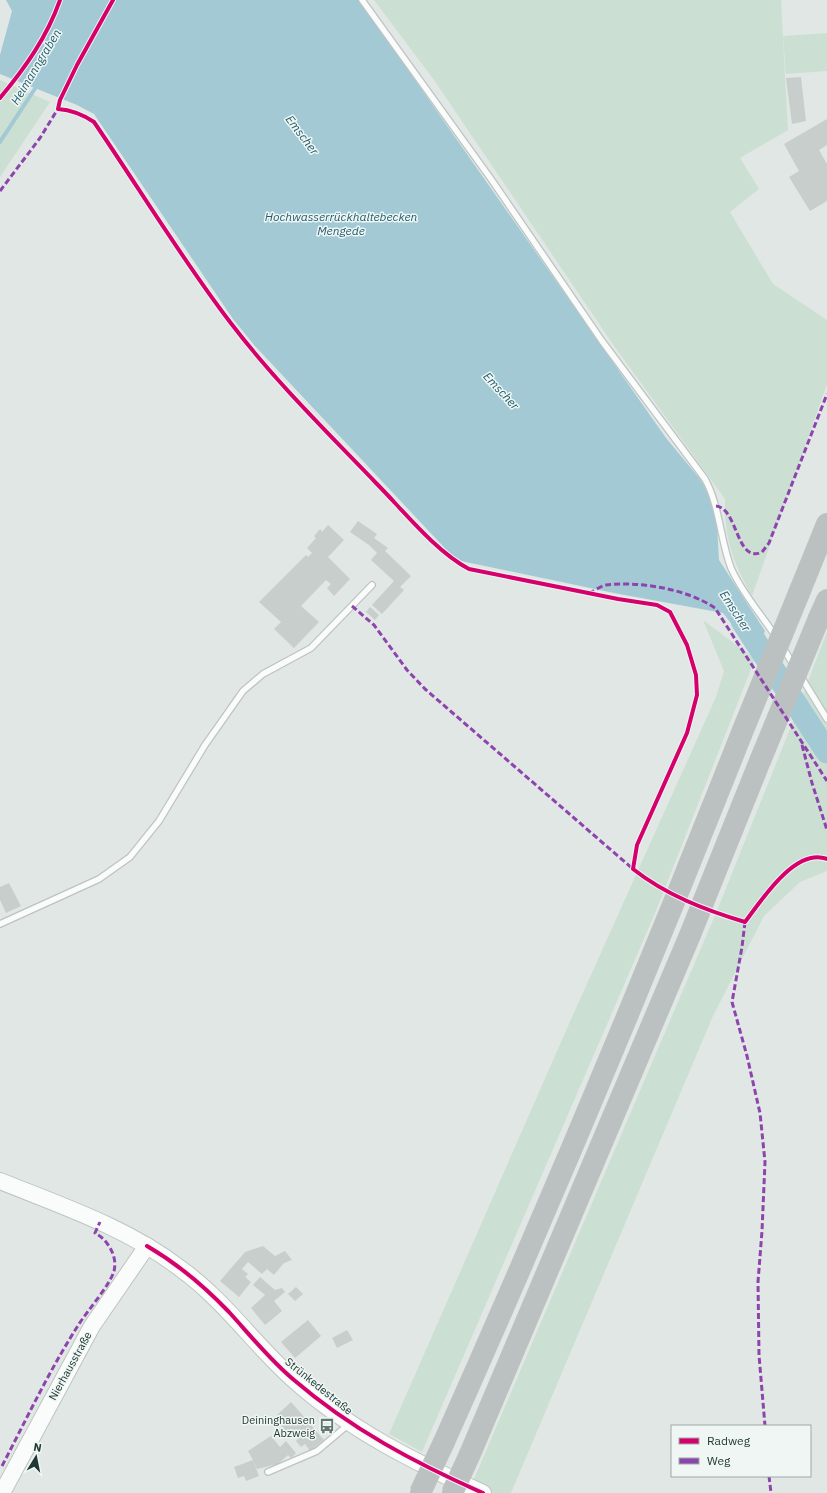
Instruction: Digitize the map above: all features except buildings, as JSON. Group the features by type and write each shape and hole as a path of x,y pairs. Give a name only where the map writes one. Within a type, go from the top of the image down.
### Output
{"highway":[{"path":"420,1493 444,1442 556,1187 689,867 827,524"},
{"path":"452,1493 470,1454 690,935 827,600"}],"main road":[{"name":"Strünkedestraße","path":"0,1181 100,1222 147,1246 182,1269 208,1291 293,1380 350,1423 430,1469 484,1493"},
{"name":"Nierhausstraße","path":"2,1493 92,1326 147,1246"}],"lane":[{"path":"362,0 491,179 602,341 706,479 713,494 730,566 738,582 769,627 827,719"},
{"path":"0,924 99,879 130,857 159,821 205,745 243,691 263,674 311,648 372,585"},
{"path":"268,1472 317,1451 350,1423"}],"green space":[{"path":"374,0 781,0 788,130 740,158 759,189 730,212 773,284 827,320 827,384 752,596 735,561 731,549 726,526 725,499 614,346 434,80"},
{"path":"827,33 827,71 786,74 783,36"},
{"path":"0,80 50,102 0,177"},
{"path":"703,620 755,659 656,911 422,1452 389,1434 572,1017 716,697 724,671"},
{"path":"827,632 827,749 799,705"},
{"path":"798,709 827,754 827,871 800,882 764,916 713,1016 511,1493 468,1493 716,913"}],"water":[{"name":"Hochwasserrückhaltebecken Mengede","path":"6,0 359,0 666,438 700,479 707,491 717,525 719,560 765,631 755,654 723,613 614,593 456,560 255,346 233,319 94,114 77,105 0,74 0,55 12,11"}],"waterway":[{"name":"Heimanngraben","path":"0,142 38,84"},
{"name":"Emscher","path":"742,621 827,752"}],"marked path":[{"path":"0,191 40,138 59,107"},
{"path":"716,506 723,509 729,516 747,550 753,554 762,552 769,543 827,394"},
{"path":"589,593 606,585 633,584 677,591 704,601 715,608 827,781"},
{"path":"352,606 374,625 407,670 425,689 633,869"},
{"path":"802,745 827,830"},
{"path":"745,922 732,1002 747,1056 760,1113 765,1162 758,1282 759,1355 765,1425"},
{"path":"2,1466 58,1358 79,1324 112,1277 115,1265 113,1254 104,1239 95,1233 100,1222"},
{"path":"769,1477 771,1493"}],"cycle path":[{"path":"0,98 18,75 42,39 49,27 60,0"},
{"path":"113,0 77,65 60,100 58,109 77,113 94,122 177,248 212,298 282,385 432,541 444,552 469,569 618,599 657,605 670,612 687,645 696,675 697,695 687,733 637,845 633,869 659,887 686,901 745,922 780,878 791,868 803,861 815,857 827,859"},
{"path":"147,1246 170,1260 201,1285 229,1312 260,1347 285,1372 316,1398 384,1444 433,1470 483,1493"}],"place":[{"name":"Deininghausen Abzweig","path":"327,1426"}]}
